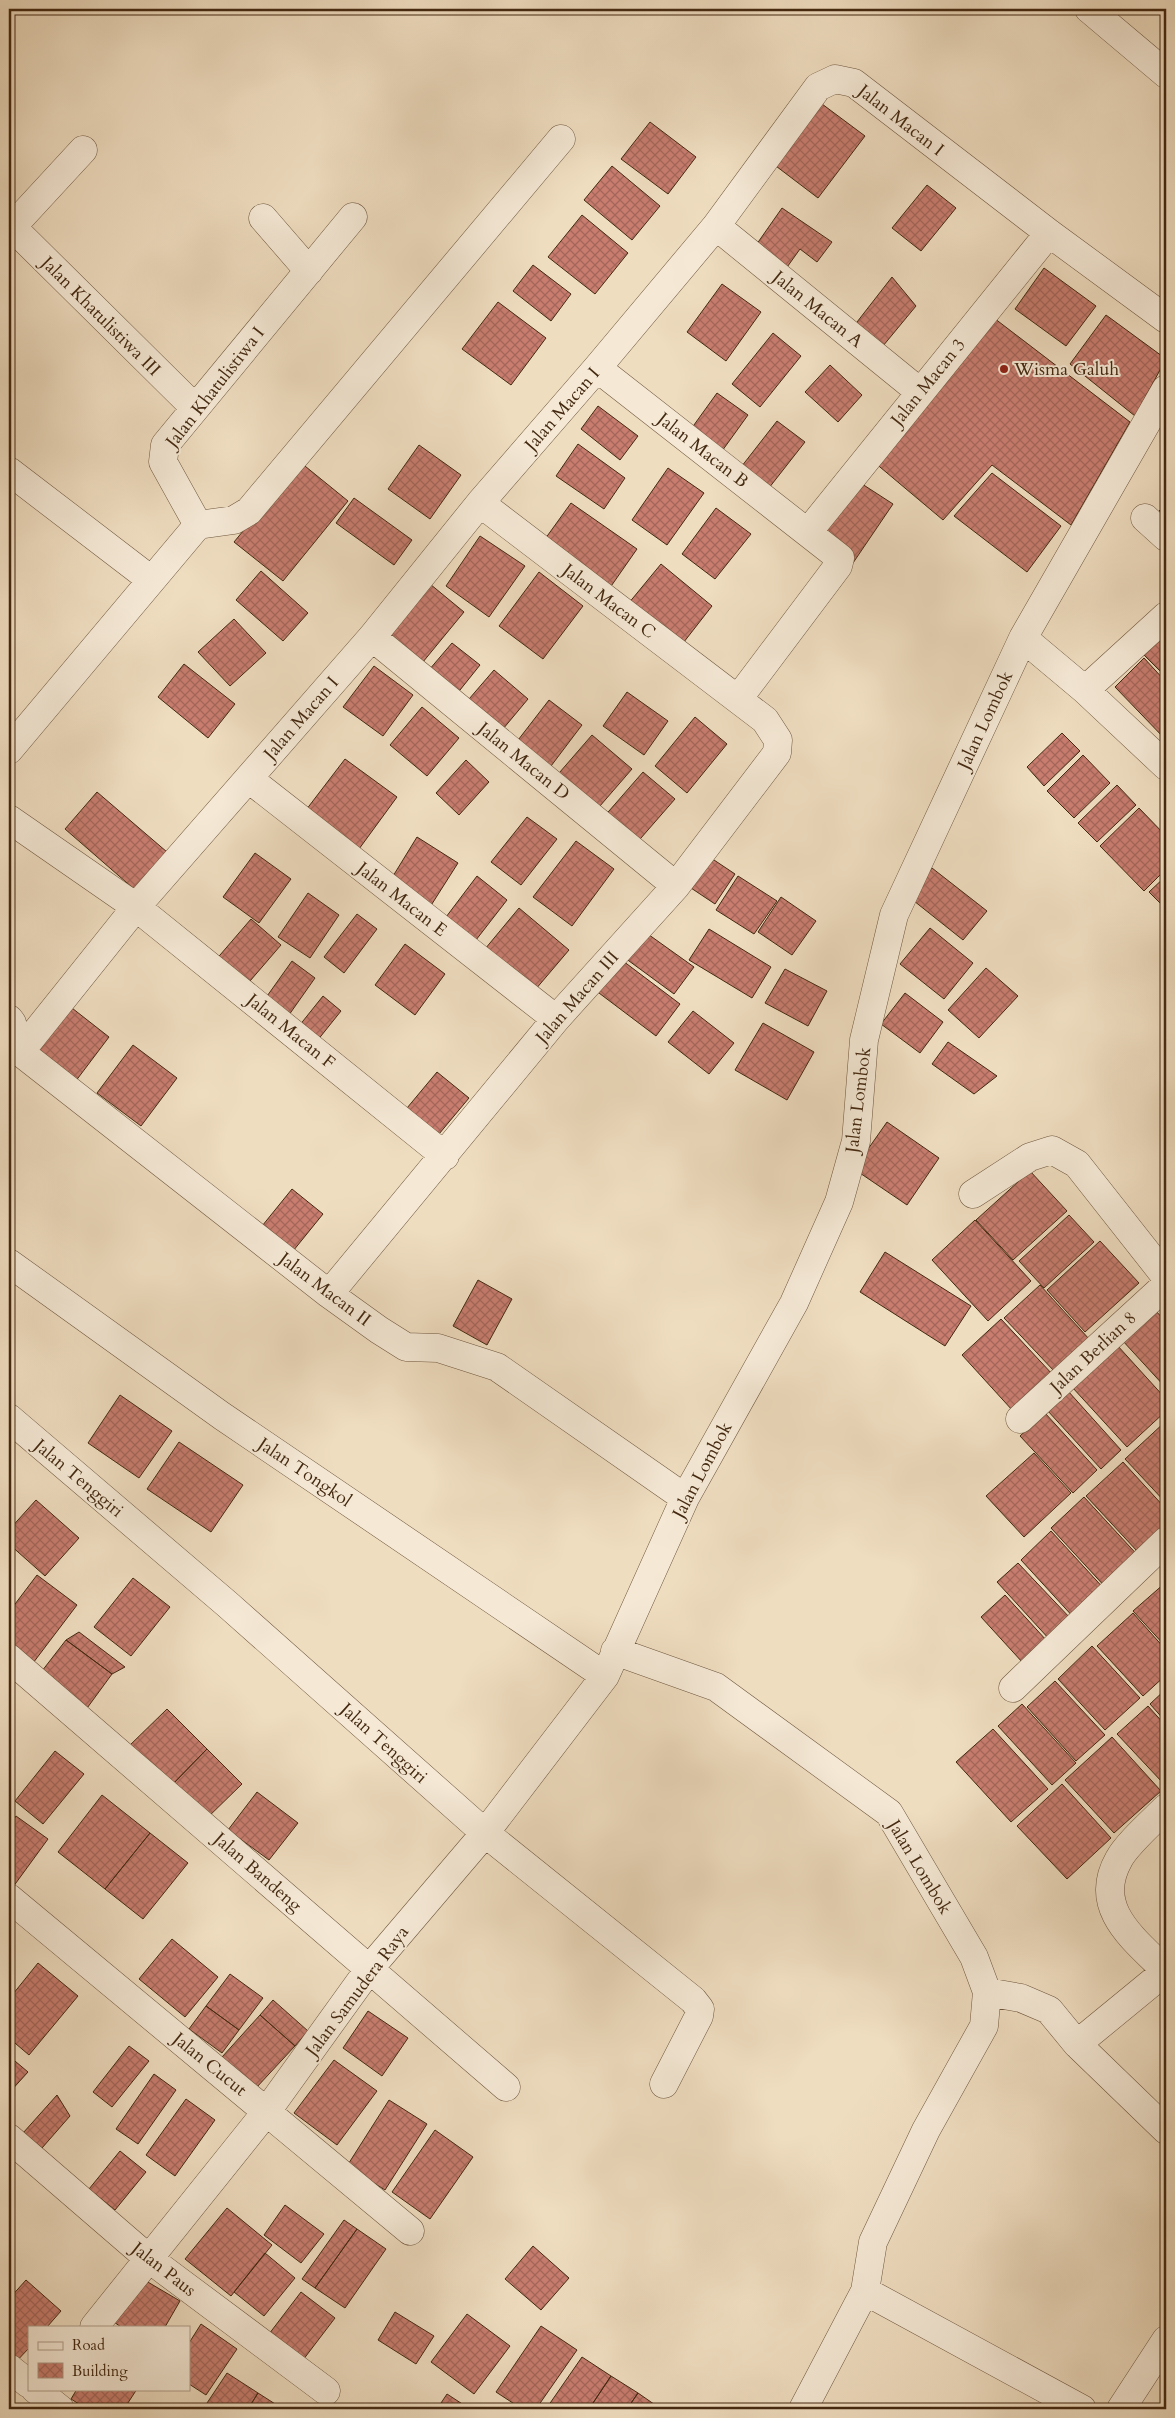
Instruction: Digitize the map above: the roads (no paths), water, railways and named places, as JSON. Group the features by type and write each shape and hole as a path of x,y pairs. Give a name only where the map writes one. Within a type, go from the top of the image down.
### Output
{"street":[{"path":"1089,9 1166,74"},
{"name":"Jalan Macan I","path":"20,1052 136,907 372,636 480,503 598,368 716,226 818,87 836,79 854,83 1049,233 1166,319"},
{"path":"14,732 198,525 234,520 249,511 561,140"},
{"path":"10,226 83,150"},
{"name":"Jalan Khatulistiwa I","path":"198,525 163,462 165,445 353,217"},
{"path":"263,218 309,271"},
{"name":"Jalan Khatulistiwa III","path":"10,226 194,408"},
{"name":"Jalan Macan A","path":"716,226 920,392"},
{"name":"Jalan Macan 3","path":"808,532 1049,233"},
{"name":"Jalan Macan B","path":"598,368 808,532"},
{"name":"Jalan Lombok","path":"803,2409 866,2291 874,2242 926,2130 984,2026 987,1992 974,1957 889,1813 716,1687 615,1651 685,1498 794,1303 839,1202 856,1142 864,1040 894,915 1023,638 1166,388"},
{"path":"9,470 150,580"},
{"name":"Jalan Macan C","path":"480,503 738,699"},
{"path":"1145,518 1166,537"},
{"path":"738,699 838,566 840,558 808,532"},
{"path":"1085,690 1166,616"},
{"name":"Jalan Macan D","path":"372,636 676,886"},
{"path":"1023,638 1085,690 1166,766"},
{"name":"Jalan Macan III","path":"329,1294 445,1156 556,1019 676,886 777,752 778,740 765,720 738,699"},
{"name":"Jalan Macan E","path":"249,778 556,1019"},
{"path":"9,819 136,907"},
{"name":"Jalan Macan F","path":"136,907 445,1156"},
{"path":"9,1019 12,1023 20,1052"},
{"name":"Jalan Macan II","path":"20,1052 329,1294 379,1330 406,1347 438,1348 497,1367 685,1498"},
{"path":"973,1194 1030,1157 1052,1150 1077,1164 1166,1277"},
{"name":"Jalan Tongkol","path":"9,1263 222,1416 605,1676"},
{"name":"Jalan Berlian 8","path":"1020,1420 1166,1285"},
{"name":"Jalan Tenggiri","path":"9,1418 227,1604 485,1833 693,2000 700,2009 699,2016 664,2084"},
{"path":"1013,1688 1166,1541"},
{"name":"Jalan Samudera Raya","path":"95,2326 267,2111 370,1968 485,1833 605,1676 615,1651"},
{"name":"Jalan Bandeng","path":"9,1658 506,2087"},
{"path":"1077,2044 1166,1971 1126,1932 1110,1904 1109,1882 1119,1857 1166,1808"},
{"name":"Jalan Cucut","path":"9,1898 410,2231"},
{"path":"987,1992 1021,1998 1049,2010 1077,2044 1166,2130"},
{"name":"Jalan Paus","path":"9,2138 148,2258 326,2391"},
{"path":"866,2291 1082,2409"},
{"path":"1121,2409 1166,2340"},
{"path":"9,2368 28,2385"}],"place":[{"name":"Wisma Galuh","path":"1004,369"}]}
